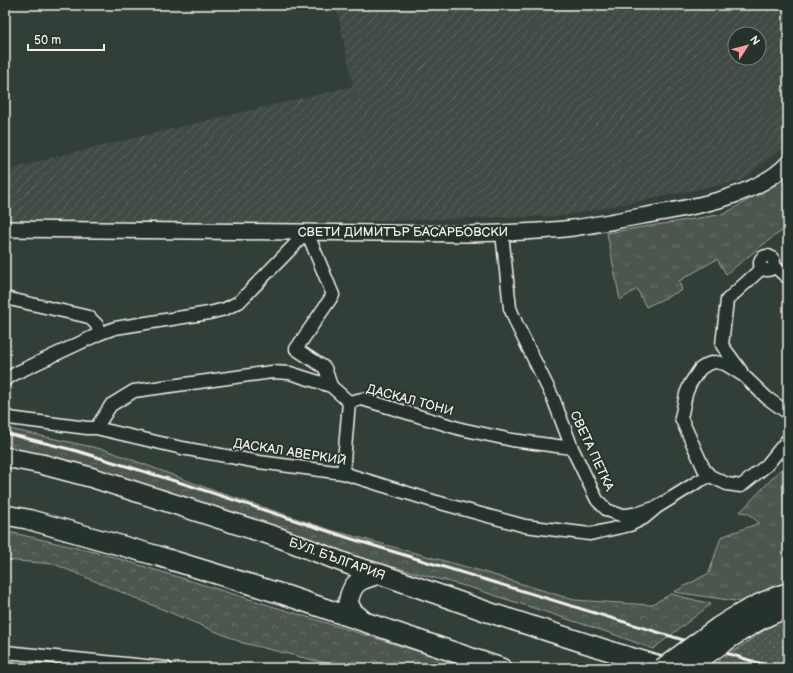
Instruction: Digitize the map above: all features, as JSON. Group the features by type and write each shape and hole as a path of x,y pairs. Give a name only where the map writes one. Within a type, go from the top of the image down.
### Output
{"highway":[{"name":"БУЛ. БЪЛГАРИЯ","path":"5,457 41,464 90,477 280,538 350,565 491,613 667,668"},
{"path":"5,515 27,519 158,556 313,605 501,668"},
{"path":"313,605 328,601 338,596 347,587 351,578 350,565"},
{"path":"366,623 353,612 348,603 350,591 353,585 362,579 380,574"}],"main road":[{"path":"688,668 725,632 744,610 772,597 788,592"},
{"path":"662,668 725,632 754,624 782,610 788,609"}],"street":[{"name":"СВЕТИ ДИМИТЪР БАСАРБОВСКИ","path":"5,229 502,233 574,228 706,203 743,192 772,177 788,164"},
{"path":"5,380 16,373 115,328 209,313 232,306 239,302 307,232 333,295 296,348 325,368 331,386"},
{"name":"СВЕТА ПЕТКА","path":"502,233 510,308 516,325 553,398 572,448 597,500 608,510 620,515 639,513 657,507 699,481 710,476"},
{"path":"788,278 774,266 770,270 766,271 762,268 727,300 722,345 744,376 767,398 788,413"},
{"path":"5,298 89,317 97,325 99,334"},
{"path":"744,376 725,364 715,362 700,369 690,384 686,394 681,418 704,468 710,476 727,484 742,486 767,465 788,439"},
{"name":"ДАСКАЛ ТОНИ","path":"96,428 111,405 134,391 272,372 290,373 331,386 349,402 362,399 461,429 512,440 572,448"},
{"path":"343,473 349,402"},
{"name":"ДАСКАЛ АВЕРКИЙ","path":"5,414 9,418 96,428 182,448 259,462 343,473 433,501 525,526 590,534 630,525 644,518 657,507"},
{"path":"5,652 52,658 166,668"}],"shaded area":[{"path":"336,5 788,5 788,144 740,181 563,216 5,229 5,171 58,156 353,86"}],"green space":[{"path":"788,177 788,227 726,274 717,259 679,281 682,290 646,307 637,289 620,300 607,233 724,214"},
{"path":"5,428 106,450 215,491 331,530 474,569 574,600 651,605 671,594 711,604 653,649 610,633 472,588 334,551 5,451"},
{"path":"788,462 788,585 742,602 674,592 709,573 721,537 759,523 748,513 740,512"},
{"path":"5,531 107,555 472,668 346,668 243,643 54,564 5,560"},
{"path":"788,616 788,668 709,668 784,617"}],"railway":[{"path":"5,433 77,451 188,485 352,539 775,668"}]}
